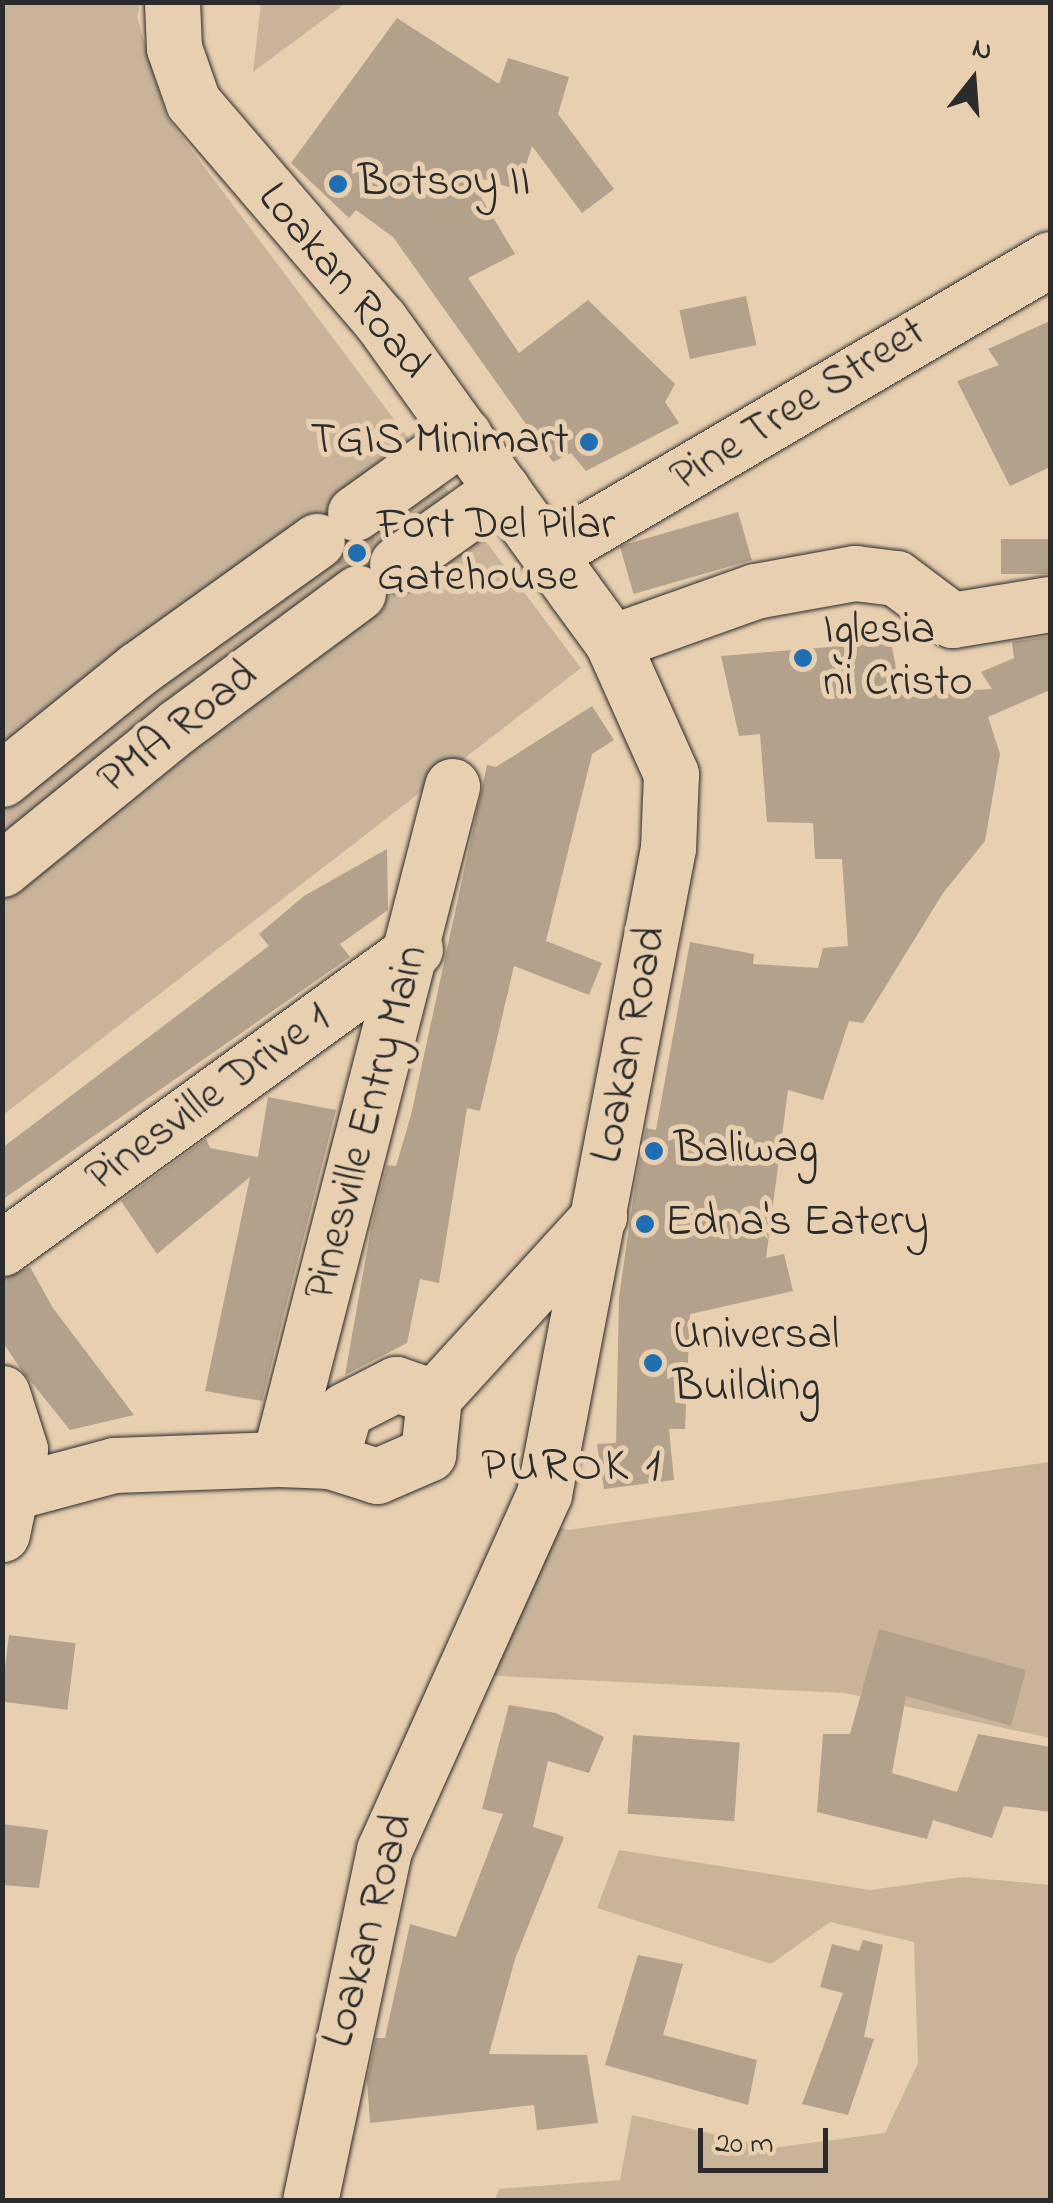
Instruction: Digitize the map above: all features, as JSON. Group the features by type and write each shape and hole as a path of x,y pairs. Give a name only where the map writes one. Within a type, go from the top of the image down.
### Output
{"street":[{"name":"Loakan Road","path":"172,2 174,48 193,102 380,320 612,642 670,774 668,848 544,1494 384,1850 310,2200"},
{"name":"Pine Tree Street","path":"548,554 1050,258"},
{"name":"PMA Road","path":"2,779 180,639 464,436"},
{"name":"PMA Road","path":"2,870 222,692 502,489"},
{"path":"612,642 756,591 855,573 896,578 952,620 1050,604"},
{"path":"180,639 222,692"},
{"name":"Pinesville Entry Main","path":"305,1460 452,786"},
{"name":"Pinesville Drive 1","path":"2,1248 415,949"},
{"path":"7,1505 114,1465 305,1460 344,1410 396,1384 434,1397 599,1216"},
{"path":"2,1393 20,1449 7,1505"}],"shaded area":[{"path":"261,2 346,3 253,72"},
{"path":"3,3 140,3 137,17 166,116 581,668 3,1115"},
{"path":"1050,1462 1050,1738 845,1693 480,1675 550,1524 568,1530"},
{"path":"619,1850 870,1890 964,1877 1050,1885 1050,2200 495,2200 499,2189 620,2180 632,2115 772,2148 885,2133 918,2063 914,1942 830,1922 771,1964 597,1908"}],"building":[{"path":"397,18 499,84 508,58 569,77 558,114 614,189 582,213 532,146 518,190 467,174 515,254 468,278 519,353 588,300 675,384 665,402 679,423 586,471 571,453 553,462 393,237 356,210 349,218 291,163"},
{"path":"746,296 756,345 690,359 679,310"},
{"path":"1050,321 1050,467 1010,486 957,381 999,365 988,349"},
{"path":"738,512 752,560 634,594 620,546"},
{"path":"375,537 366,564 336,565 347,542"},
{"path":"1001,539 1050,539 1050,574 1001,574"},
{"path":"1050,636 1050,690 988,717 1000,754 985,841 943,893 863,1023 849,1021 823,1100 788,1090 766,1258 784,1254 793,1291 690,1314 685,1429 669,1429 674,1480 604,1489 597,1444 616,1443 619,1297 635,1186 646,1128 656,1130 690,942 754,954 753,964 818,968 823,948 848,946 842,859 815,859 813,823 767,822 760,734 739,736 721,656 891,642 901,694 992,689 981,672 1014,658 1012,642"},
{"path":"592,706 614,740 592,754 546,941 602,963 589,995 514,966 480,1111 467,1108 439,1283 420,1279 407,1343 345,1375 371,1228 387,1165 396,1166 411,1115 487,765 496,767"},
{"path":"387,849 388,910 340,944 350,957 2,1200 2,1148 269,946 259,934 304,896"},
{"path":"268,1097 336,1110 262,1401 205,1391 250,1177 157,1254 121,1201 206,1139 210,1148 258,1157"},
{"path":"30,1267 53,1308 134,1415 70,1430 20,1368 2,1341 2,1279"},
{"path":"879,1629 1026,1670 1011,1726 906,1696 892,1773 957,1792 978,1734 1050,1747 1050,1812 1004,1806 992,1838 933,1820 927,1839 817,1812 823,1734 850,1734"},
{"path":"9,1635 76,1643 67,1710 2,1702"},
{"path":"509,1705 556,1713 604,1737 589,1773 548,1761 533,1827 564,1837 515,1959 489,2054 587,2055 598,2123 537,2130 534,2105 370,2123 367,2080 376,2038 385,2038 410,1924 456,1937 503,1814 482,1809"},
{"path":"633,1735 740,1742 734,1821 627,1814"},
{"path":"2,1824 48,1830 39,1888 2,1885"},
{"path":"863,1940 883,1945 864,2037 874,2039 848,2115 802,2104 843,1993 820,1987 832,1944 859,1951"},
{"path":"638,1955 683,1964 663,2035 757,2060 748,2105 605,2065"}],"place":[{"name":"Botsoy II","path":"338,184"},
{"name":"TGIS Minimart","path":"589,442"},
{"name":"Fort Del Pilar Gatehouse","path":"357,553"},
{"name":"Iglesia ni Cristo","path":"803,658"},
{"name":"Baliwag","path":"654,1151"},
{"name":"Edna's Eatery","path":"645,1224"},
{"name":"Universal Building","path":"653,1363"}],"district":[{"name":"PUROK 1","path":"572,1468"}]}
